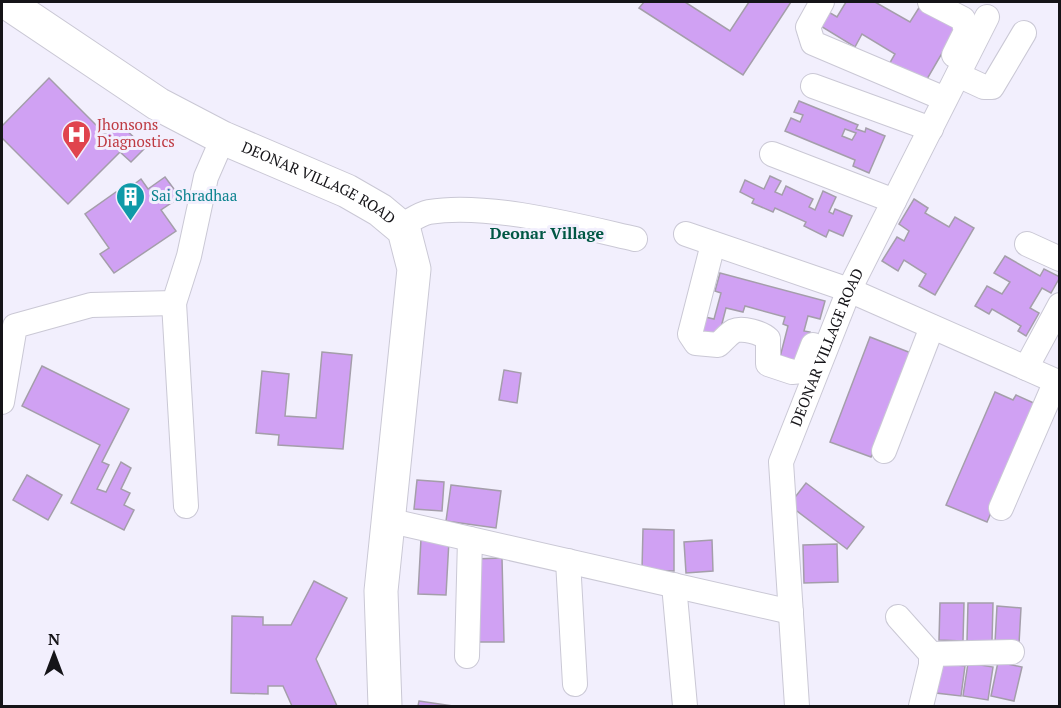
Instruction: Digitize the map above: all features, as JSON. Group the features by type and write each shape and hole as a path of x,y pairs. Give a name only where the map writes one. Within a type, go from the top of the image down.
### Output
{"main road":[{"name":"DEONAR VILLAGE ROAD","path":"6,2 158,104 223,138 347,191 380,210 404,230 414,269 381,591 385,706"}],"street":[{"path":"822,2 808,27 813,43 939,97 966,31 963,19 930,2"},
{"name":"DEONAR VILLAGE ROAD","path":"797,706 781,462 849,290 931,129 939,97 958,75 987,17"},
{"path":"958,75 984,87 992,87 1024,33"},
{"path":"813,86 931,129"},
{"path":"186,506 174,303 189,256 206,177 223,138"},
{"path":"772,154 894,201"},
{"path":"400,226 427,212 468,210 558,221 635,239"},
{"path":"686,234 849,290 1045,376"},
{"path":"713,244 690,334 696,343 718,345 732,331 739,329 763,334 768,339 768,364 792,372 803,371 825,316"},
{"path":"1027,244 1059,259"},
{"path":"2,402 15,326 91,305 174,303"},
{"path":"1045,376 1059,305"},
{"path":"884,451 932,327"},
{"path":"1001,508 1059,340"},
{"path":"387,520 790,612"},
{"path":"467,656 470,539"},
{"path":"568,561 575,684"},
{"path":"674,585 685,706"},
{"path":"898,617 931,654 931,665 921,706"},
{"path":"931,654 1011,652"}],"building":[{"path":"644,2 685,2 730,31 749,2 791,2 743,75 639,8"},
{"path":"846,2 875,2 910,22 922,3 959,24 923,86 888,66 895,54 862,34 855,47 819,25 827,11 837,17"},
{"path":"49,78 106,135 119,123 145,148 131,162 120,152 68,204 2,138 2,126"},
{"path":"799,101 858,125 856,129 865,132 866,128 885,136 869,173 853,166 855,160 785,131 791,118 800,122 803,115 794,112","holes":["845,129 856,133 852,140 842,136"]},
{"path":"770,176 781,181 775,192 782,195 786,186 813,199 809,207 815,210 823,191 836,197 829,212 833,214 835,209 852,216 843,236 829,230 826,237 804,226 806,222 775,208 773,212 752,203 754,199 740,192 745,180 764,189"},
{"name":"Sai Shradhaa","path":"165,177 180,197 161,210 176,231 114,273 100,254 109,248 85,214 116,192 119,196 141,179 148,189"},
{"path":"914,199 928,208 925,213 949,227 955,217 974,228 935,295 919,286 926,274 904,260 898,271 882,261 897,237 904,241 909,231 899,224"},
{"path":"1005,256 1040,276 1044,269 1060,277 1051,293 1042,288 1030,308 1039,313 1026,336 1018,331 1021,326 992,309 989,314 975,306 987,286 1002,294 1010,282 994,273"},
{"path":"720,273 825,301 820,319 808,316 804,331 810,332 802,363 780,357 788,326 783,324 785,317 745,306 743,312 726,308 718,339 700,334 705,317 714,319 721,293 715,291"},
{"path":"870,337 911,353 871,457 830,442"},
{"path":"322,352 352,355 343,449 278,445 279,435 256,433 262,371 289,374 285,416 316,418"},
{"path":"42,366 129,409 102,462 109,465 97,489 106,492 121,462 131,468 121,489 130,493 124,505 134,510 124,530 71,503 100,445 22,406"},
{"path":"504,370 521,373 517,403 499,400"},
{"path":"995,392 1013,400 1016,395 1038,405 987,522 946,505"},
{"path":"27,475 62,495 48,520 13,500"},
{"path":"417,480 444,482 442,511 414,509"},
{"path":"806,483 864,527 847,549 789,505"},
{"path":"451,485 501,491 496,528 446,521"},
{"path":"643,529 674,530 674,571 642,570"},
{"path":"421,539 449,540 446,595 418,594"},
{"path":"712,540 713,571 686,573 684,542"},
{"path":"837,544 838,582 804,583 803,545"},
{"path":"502,558 504,642 477,642 474,559"},
{"path":"314,581 347,598 316,659 337,706 292,706 283,686 268,686 268,694 231,693 232,616 263,617 263,625 291,625"},
{"path":"940,603 964,603 963,641 939,640"},
{"path":"968,603 993,603 992,641 967,641"},
{"path":"997,606 1021,608 1019,644 995,643"},
{"path":"998,662 1022,667 1014,701 991,696"},
{"path":"939,663 965,666 961,696 936,693"},
{"path":"968,663 993,667 988,700 963,696"},
{"path":"419,701 453,706 418,706"}],"place":[{"name":"Jhonsons Diagnostics","path":"76,160"},
{"name":"Sai Shradhaa","path":"130,222"}],"district":[{"name":"Deonar Village","path":"547,233"}]}
